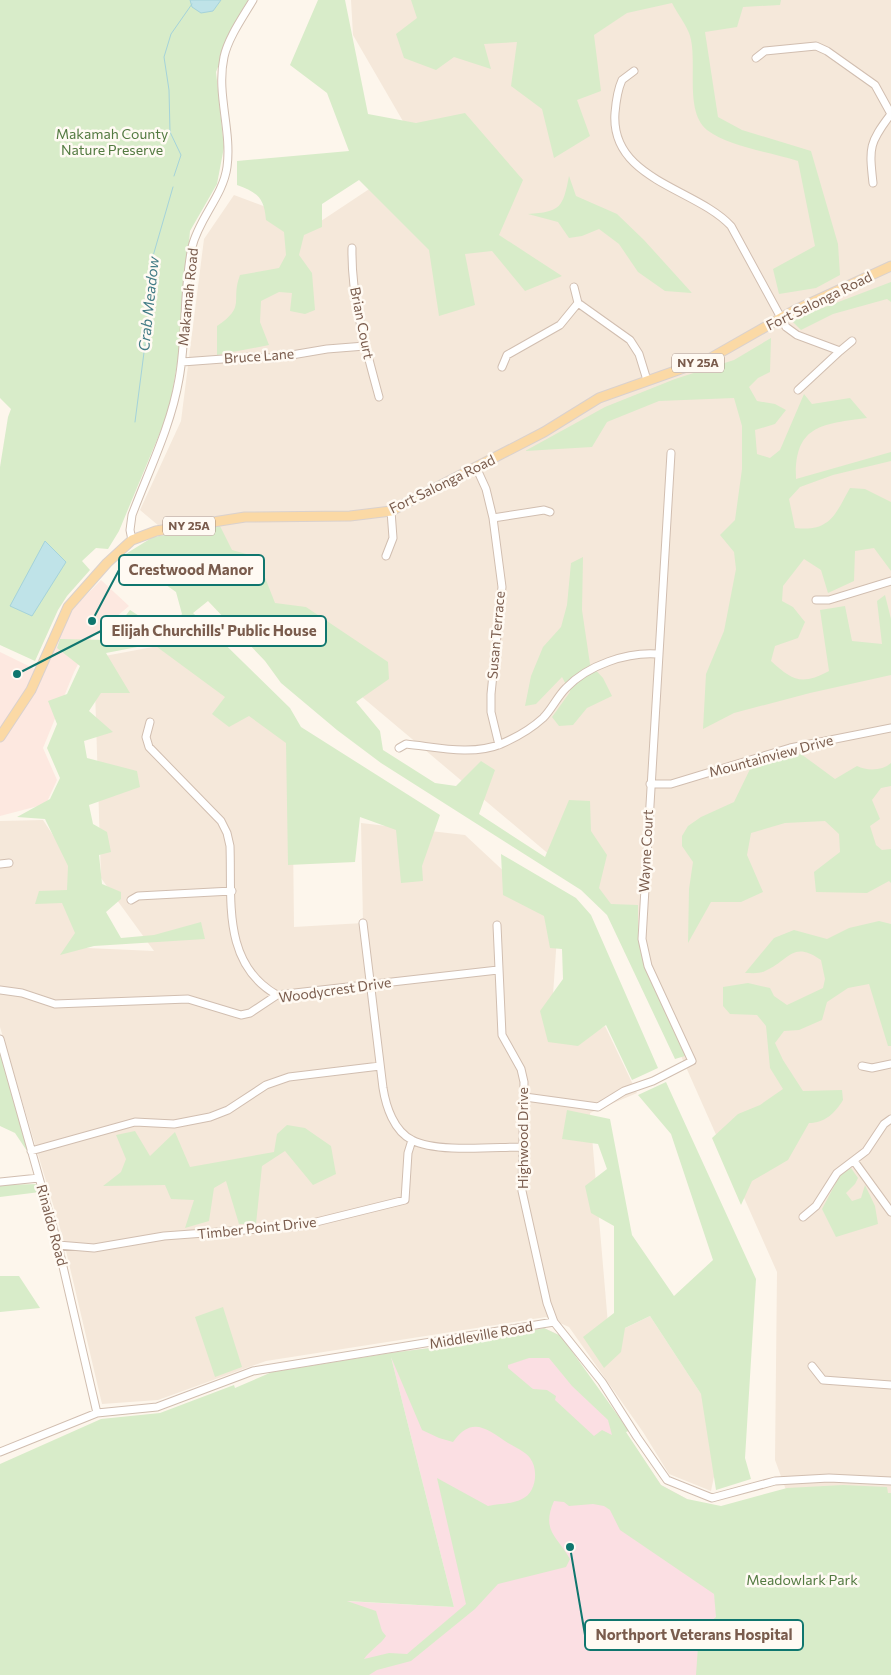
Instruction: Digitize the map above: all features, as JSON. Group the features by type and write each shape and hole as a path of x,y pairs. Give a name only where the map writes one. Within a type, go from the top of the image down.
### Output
{"main road":[{"name":"Fort Salonga Road","path":"0,737 31,690 68,607 98,572 132,540 156,532 245,517 350,516 392,511 544,432 600,398 709,359 780,318 891,266"}],"street":[{"name":"Makamah Road","path":"132,540 130,530 132,515 171,414 182,362 189,263 193,244 222,185 227,168 228,146 222,81 224,56 253,0"},
{"path":"756,58 765,51 816,46 827,51 875,85 891,114 872,142 870,156 873,183"},
{"path":"634,72 622,80 616,102 616,130 626,152 635,165 649,175 720,214 740,240 786,327 797,335 840,351"},
{"name":"Brian Court","path":"352,248 352,268 366,346 379,397"},
{"path":"574,287 578,303 630,340 639,354 647,380"},
{"path":"502,367 507,355 560,325 578,303"},
{"path":"798,390 852,341"},
{"name":"Bruce Lane","path":"182,362 250,357 274,358 328,348 366,346"},
{"name":"Wayne Court","path":"525,1097 598,1107 624,1091 653,1081 692,1061 644,952 643,914 670,453"},
{"name":"Susan Terrace","path":"476,467 486,490 493,518 502,598 491,712 499,745"},
{"path":"493,518 544,510 550,512"},
{"path":"386,556 394,538 392,511"},
{"path":"816,600 830,600 891,581"},
{"path":"399,748 406,744 475,750 499,745 525,731 543,718 566,688 588,672 633,654 657,654"},
{"path":"150,722 146,737 149,747 210,809 227,833 230,846 234,932 242,961 263,987 277,995"},
{"name":"Mountainview Drive","path":"650,784 671,784 790,748 891,728"},
{"path":"0,864 9,863"},
{"path":"131,900 138,896 232,891"},
{"path":"363,923 380,1066 388,1110 394,1120 412,1140 442,1147 523,1147"},
{"name":"Highwood Drive","path":"497,926 502,1035 521,1069 525,1097 522,1191 547,1303 554,1322"},
{"name":"Woodycrest Drive","path":"0,990 22,993 56,1004 188,999 200,1001 228,1013 241,1015 250,1013 277,995 498,970"},
{"name":"Rinaldo Road","path":"0,1039 58,1245 97,1413"},
{"path":"862,1066 872,1068 891,1064"},
{"path":"31,1151 135,1122 174,1124 210,1117 228,1110 266,1085 288,1077 380,1066"},
{"path":"803,1217 816,1206 837,1173 854,1161 891,1119"},
{"name":"Timber Point Drive","path":"58,1245 94,1248 164,1236 300,1226 405,1200 407,1162 412,1140"},
{"path":"854,1161 891,1212"},
{"path":"0,1182 39,1178"},
{"path":"554,1322 602,1382 636,1438 667,1480 712,1498 775,1481 829,1478 891,1481"},
{"name":"Middleville Road","path":"0,1452 97,1413 158,1407 253,1372 280,1365 442,1342 554,1322"},
{"path":"812,1366 823,1380 891,1385"}],"shaded area":[{"path":"351,0 891,0 891,1493 786,1490 775,1460 777,1272 630,941 589,888 140,510 181,421 204,239 234,195 315,225 422,154 353,35"},
{"path":"101,580 129,606 92,637 74,672 43,748 57,780 46,804 0,816 0,652 43,673 71,611"},
{"path":"158,646 292,744 294,927 363,923 361,823 465,835 558,922 550,1039 576,1044 605,1026 637,1093 590,1113 609,1336 650,1316 724,1429 711,1491 669,1474 643,1432 569,1327 546,1317 266,1361 158,1400 102,1404 63,1238 0,1027 0,821 43,820 72,864 70,918 87,948 154,951 101,878 94,658"},
{"path":"544,1328 561,1336 661,1485 687,1499 737,1675 289,1675 343,1601 454,1607 390,1353 446,1346"}],"green space":[{"name":"Makamah County Nature Preserve","path":"0,0 248,0 235,23 216,72 224,147 217,184 190,231 180,347 169,411 119,531 108,549 96,548 82,561 90,570 67,596 58,610 35,661 0,645 0,467 11,409 0,398"},
{"path":"318,0 345,0 368,114 416,123 465,113 523,180 499,235 562,276 525,291 492,251 465,254 475,305 439,316 429,250 359,180 322,204 322,227 304,235 299,255 312,273 315,310 305,314 290,311 292,293 279,292 261,301 260,322 269,345 217,355 217,326 235,308 237,284 240,275 279,268 286,255 284,232 266,220 264,206 259,197 237,185 237,161 349,151 327,93 290,65"},
{"path":"411,0 781,0 780,5 743,7 737,27 705,32 718,117 742,130 811,151 838,244 840,275 816,288 779,294 773,269 815,246 798,161 727,141 707,130 695,110 693,98 693,56 689,33 672,3 627,13 594,35 601,91 577,100 590,136 554,158 542,109 511,86 517,42 484,44 491,69 454,57 436,70 404,58 396,34 417,18"},
{"path":"569,176 576,196 617,214 644,240 692,293 665,291 638,272 619,244 599,229 582,236 569,238 558,222 528,214 547,212 559,206 565,195"},
{"path":"891,282 891,302 887,299 833,314 801,330 791,320"},
{"path":"771,338 770,372 758,378 749,387 757,401 775,404 786,410 775,424 755,430 757,454 770,458 780,450 804,394 812,404 850,398 867,418 837,422 814,430 800,448 796,479 891,452 891,461 833,475 800,487 789,499 795,528 807,529 824,524 835,514 850,488 865,489 891,502 891,571 874,548 855,551 854,581 828,593 821,570 804,559 783,586 782,601 793,607 805,622 798,638 775,646 771,661 785,673 797,679 819,676 829,671 820,610 845,606 852,641 882,644 877,601 885,595 891,619 891,675 810,693 734,713 703,729 706,674 724,631 736,569 734,552 720,535 735,520 742,469 742,426 734,398 659,401 607,422 592,447 525,451 605,407 675,379 734,360"},
{"path":"220,526 232,550 257,557 275,603 306,607 388,662 389,679 356,702 380,731 383,750 435,783 456,786 481,761 495,770 479,814 545,857 569,800 590,801 591,831 607,855 599,888 611,904 638,905 638,938 642,958 685,1056 675,1059 607,915 581,890 381,763 337,730 281,683 265,661 208,601 193,613 290,708 301,727 440,815 422,866 423,881 401,883 396,830 360,817 355,862 288,865 286,743 249,716 229,727 212,714 225,697 153,644 106,653 130,693 101,693 89,711 113,732 84,741 87,758 137,771 140,787 89,805 93,824 107,832 111,852 99,855 102,884 121,892 121,899 106,912 121,938 154,935 201,922 205,939 94,946 60,955 75,933 62,903 35,904 39,891 67,890 68,866 45,819 17,817 50,799 60,778 47,748 57,724 48,701 67,694 80,666 57,648 60,639 107,640 130,610 167,634 182,614 176,592 124,555 153,537"},
{"path":"583,557 582,610 590,664 603,678 612,696 587,708 573,725 559,726 552,717 570,692 562,677 536,704 525,706 531,676 543,647 561,627 567,605 571,563"},
{"path":"801,754 835,779 857,766 865,769 874,769 883,768 891,763 891,786 881,788 872,800 880,819 870,826 876,845 882,850 891,849 891,883 889,881 867,893 816,892 814,872 840,852 839,834 825,821 785,823 751,833 747,855 763,892 741,902 711,902 688,943 689,889 693,862 682,846 682,836 688,826 701,817 734,802 752,765"},
{"path":"501,854 576,898 591,915 658,1068 632,1080 606,1025 578,1046 548,1042 540,1011 563,979 562,949 550,948 544,916 503,895"},
{"path":"879,921 891,924 891,1046 888,1046 869,984 848,988 827,1002 822,1020 799,1030 784,1031 775,1043 783,1060 803,1091 842,1090 843,1100 837,1109 825,1119 809,1123 788,1160 752,1181 741,1205 712,1138 738,1114 760,1105 783,1089 770,1068 766,1026 757,1015 730,1014 723,1006 723,987 748,983 770,988 774,996 787,1005 823,988 825,979 821,960 804,952 792,954 763,972 745,973 774,938 794,930 827,939 849,928"},
{"path":"0,1050 29,1154 15,1133 0,1126"},
{"path":"666,1082 756,1279 745,1458 751,1479 716,1490 701,1394 650,1316 625,1328 621,1352 604,1368 583,1337 614,1313 614,1226 591,1213 585,1186 607,1169 598,1144 562,1139 567,1110 610,1119 632,1235 674,1296 713,1260 671,1134 638,1095"},
{"path":"287,1125 305,1128 331,1146 336,1174 313,1185 285,1151 262,1166 256,1224 239,1224 226,1181 214,1188 209,1221 185,1228 194,1200 171,1199 165,1185 103,1186 121,1172 126,1159 116,1135 135,1131 150,1156 175,1132 190,1167 274,1152 277,1134"},
{"path":"851,1168 858,1178 846,1193 852,1201 861,1198 865,1185 875,1206 878,1224 836,1237 822,1209 840,1175"},
{"path":"38,1184 40,1192 0,1197 0,1185"},
{"path":"0,1276 19,1276 40,1308 0,1312"},
{"path":"223,1307 242,1367 215,1377 195,1317"},
{"name":"Meadowlark Park","path":"544,1328 561,1336 629,1431 626,1432 661,1485 687,1499 721,1506 787,1488 843,1485 887,1487 888,1493 891,1493 891,1675 696,1675 699,1632 716,1617 714,1594 620,1530 610,1510 604,1506 593,1504 569,1506 564,1502 554,1501 550,1511 550,1526 552,1533 570,1559 566,1567 498,1584 475,1609 411,1661 377,1670 369,1675 0,1675 0,1464 101,1419 160,1413 234,1385 235,1388 272,1372 446,1346","holes":["391,1357 422,1430 453,1442 467,1429 473,1427 486,1429 528,1456 535,1469 535,1481 530,1492 522,1499 488,1506 437,1478 466,1604 407,1654 389,1653 364,1659 386,1636 382,1631 376,1611 347,1601 454,1607","529,1358 549,1358 572,1386 608,1420 612,1435 602,1430 594,1436 555,1400 556,1396 547,1390 533,1389 508,1368 508,1365"]}],"water":[{"path":"190,0 221,0 213,11 201,13 192,7"},
{"path":"45,541 66,562 32,616 10,606"}],"waterway":[{"name":"Crab Meadow","path":"174,176 181,155 170,132 169,90 164,57 171,34 192,4"},
{"name":"Crab Meadow","path":"135,422 150,306 151,263 173,187"}],"place":[{"name":"Crestwood Manor","path":"92,621"},
{"name":"Elijah Churchills' Public House","path":"17,674"},
{"name":"Northport Veterans Hospital","path":"570,1547"}]}
